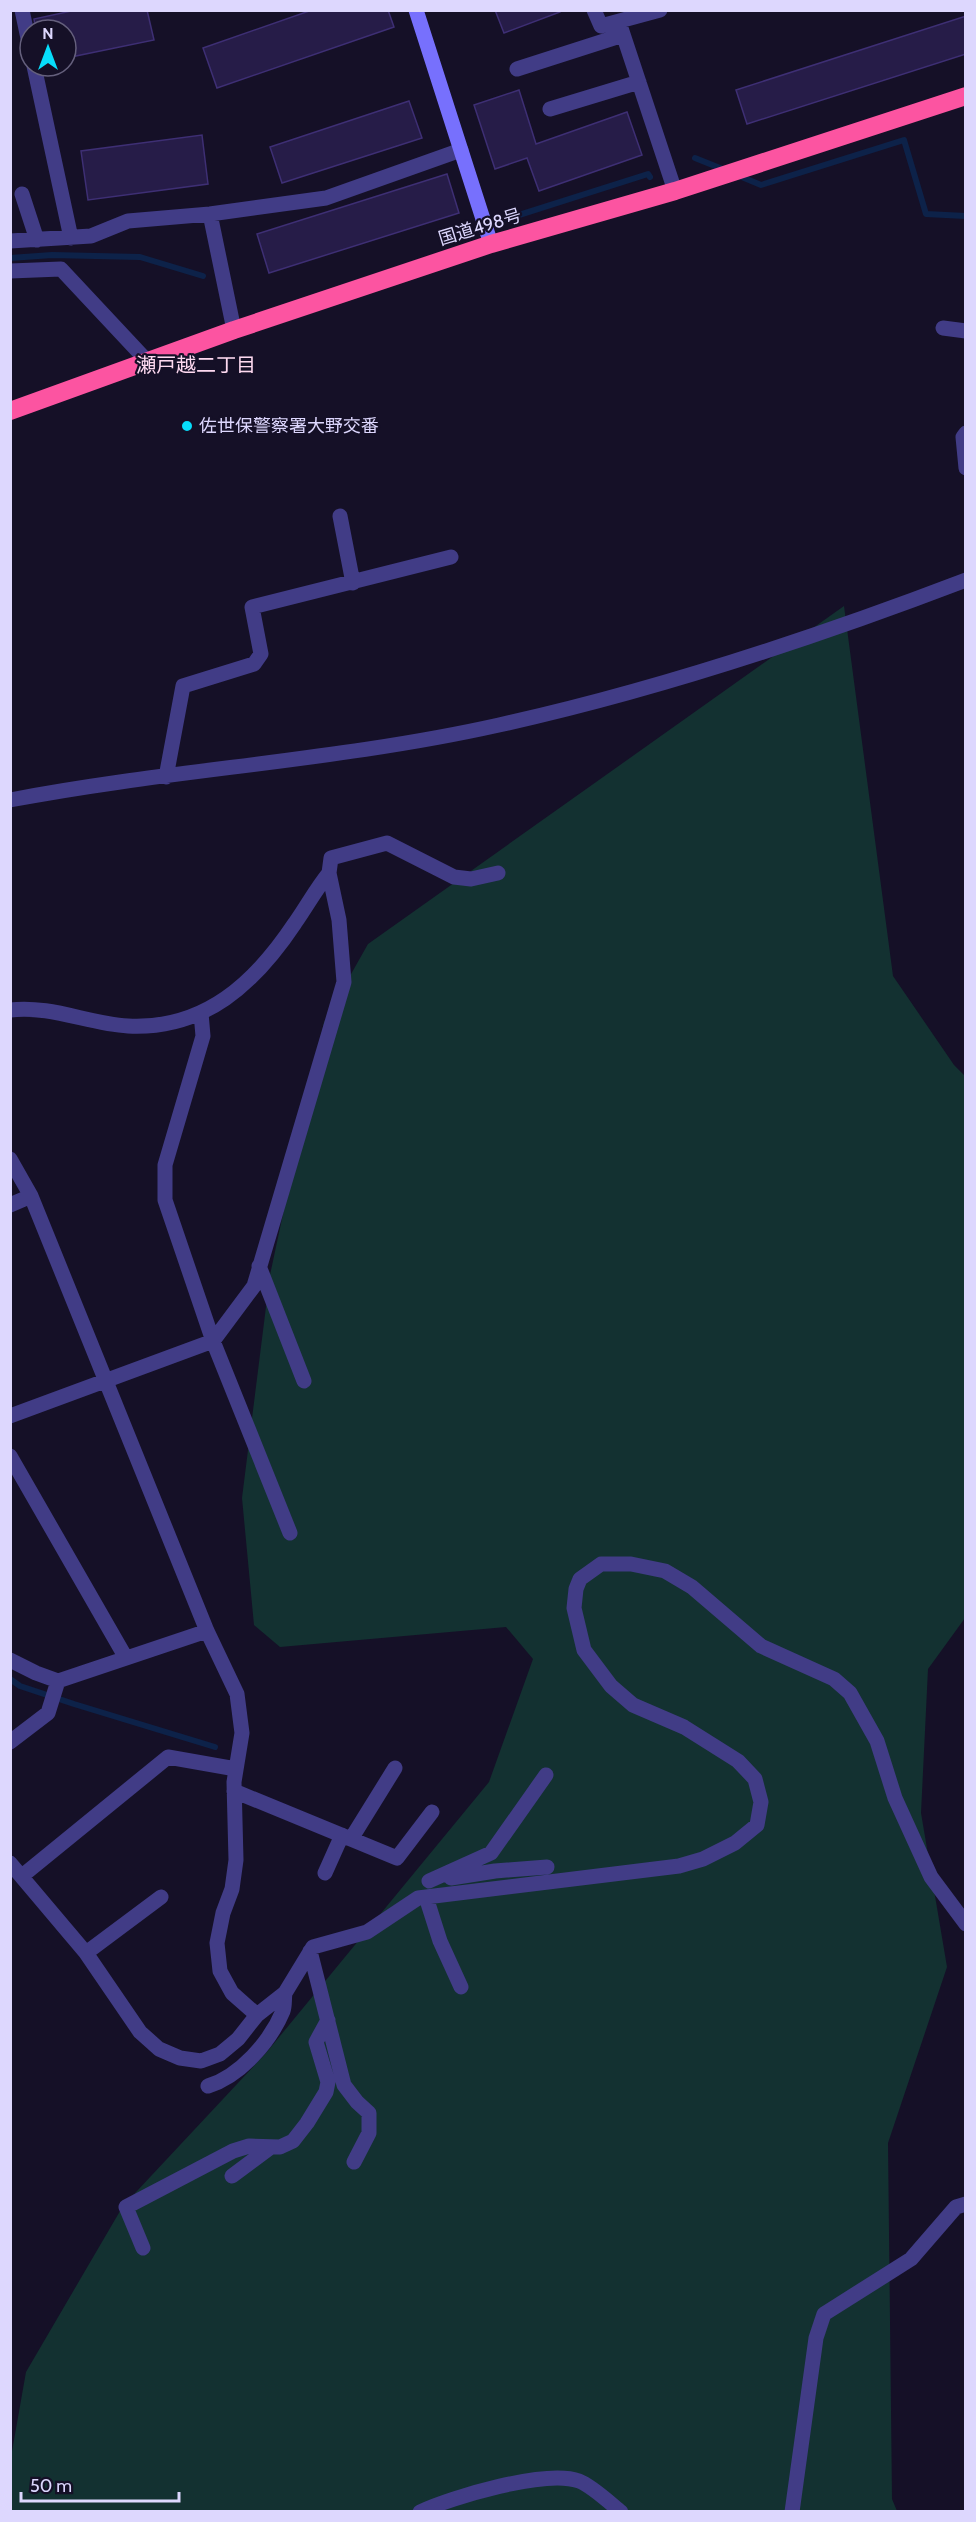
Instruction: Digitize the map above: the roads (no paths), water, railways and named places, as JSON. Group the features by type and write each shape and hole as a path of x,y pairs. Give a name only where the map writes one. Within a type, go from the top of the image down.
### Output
{"highway":[{"name":"国道498号","path":"10,411 234,330 491,244 675,191 966,96"}],"street":[{"path":"416,10 491,244"},
{"path":"594,10 600,26 621,29"},
{"path":"517,69 621,29 660,10"},
{"path":"621,29 675,191"},
{"path":"37,78 71,238"},
{"path":"550,109 639,82"},
{"path":"10,242 91,236 128,221 210,214 326,198 461,150"},
{"path":"22,194 37,240"},
{"path":"210,214 234,330"},
{"path":"10,271 61,269 148,362"},
{"path":"943,328 966,331"},
{"path":"966,432 963,437 963,455 966,468"},
{"path":"340,516 353,583"},
{"path":"166,777 183,686 254,664 261,654 252,607 452,557"},
{"path":"10,800 330,755 497,726 714,668 966,580"},
{"path":"10,1416 213,1341 254,1286 344,982 340,928 329,873 331,858 387,843 454,877 471,879 498,873"},
{"path":"10,1010 33,1008 127,1026 168,1025 210,1010 252,977 284,939 309,898 329,873"},
{"path":"201,1013 203,1036 165,1165 165,1200 213,1341 290,1533"},
{"path":"10,1159 31,1196 207,1631 237,1694 242,1733 234,1791 236,1860 232,1889 223,1913 217,1943 220,1971 232,1993 257,2015"},
{"path":"10,1205 31,1196"},
{"path":"259,1266 304,1381"},
{"path":"10,1456 126,1658"},
{"path":"10,1863 86,1953 140,2032 159,2049 180,2058 201,2061 220,2054 238,2039 257,2015 285,1993 313,1947 367,1932 422,1898 679,1866 702,1859 735,1843 757,1825 761,1802 755,1779 738,1761 684,1727 633,1705 611,1686 584,1650 574,1608 580,1580 601,1564 631,1564 665,1571 692,1587 761,1646 834,1679 850,1694 877,1741 895,1798 931,1877 966,1924"},
{"path":"10,1660 58,1682 207,1631"},
{"path":"10,1742 49,1711 58,1682"},
{"path":"22,1876 168,1757 236,1769"},
{"path":"325,1873 346,1837 395,1768"},
{"path":"461,1987 422,1898 429,1881 491,1853 546,1774"},
{"path":"234,1791 397,1858 432,1812"},
{"path":"429,1881 547,1866"},
{"path":"86,1953 161,1897"},
{"path":"310,1952 345,2085 357,2102 369,2113 369,2133 354,2162"},
{"path":"208,2086 225,2081 263,2043 284,2010 285,1993"},
{"path":"143,2248 126,2207 233,2151 249,2146 280,2147 293,2141 326,2092 328,2082 316,2042 328,2020"},
{"path":"232,2176 271,2147"},
{"path":"792,2511 816,2337 824,2314 911,2259 956,2207 966,2204"},
{"path":"420,2511 444,2501 527,2481 557,2478 580,2481 621,2511"}],"waterway":[{"path":"737,175 761,185 904,140 926,214 966,216"},
{"path":"695,158 725,170"},
{"path":"497,222 648,174 650,177"},
{"path":"10,258 52,255 140,257 203,276"},
{"path":"10,1679 20,1686 74,1704 215,1747"}],"place":[{"name":"佐世保警察署大野交番","path":"187,426"}],"district":[{"name":"瀬戸越二丁目","path":"196,365"}]}
